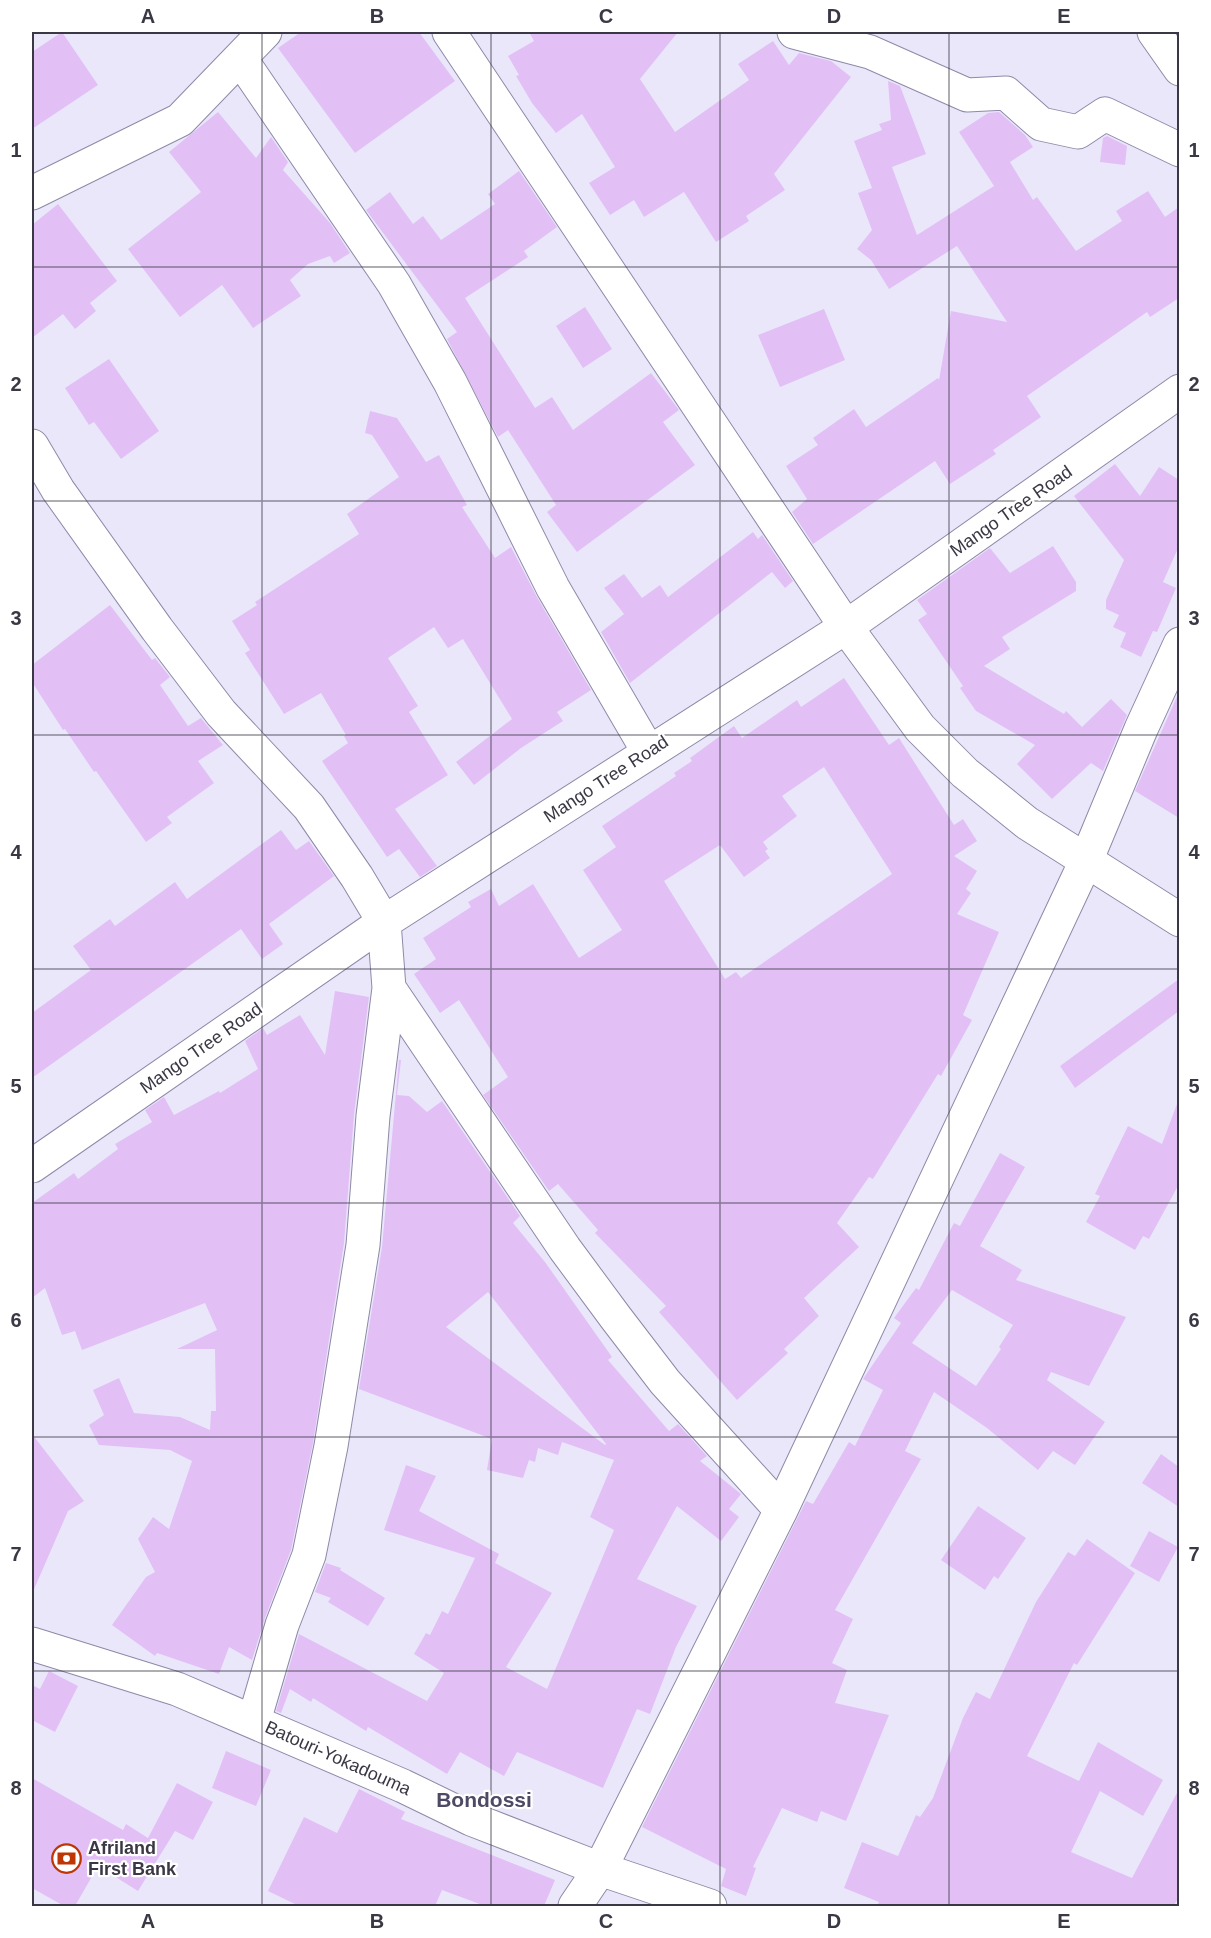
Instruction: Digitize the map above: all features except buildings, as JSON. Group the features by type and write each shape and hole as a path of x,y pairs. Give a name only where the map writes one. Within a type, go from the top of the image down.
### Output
{"main road":[{"path":"32,193 180,120 266,32"},
{"path":"449,32 846,627 920,728 949,759 1027,823 1179,920"},
{"path":"794,32 870,52 967,95 1006,93 1041,124 1078,132 1105,114 1179,150"},
{"path":"1155,32 1179,69"},
{"path":"240,58 394,284 450,382 553,588 648,751"},
{"name":"Mango Tree Road","path":"32,1166 384,922 648,751 846,627 1179,391"},
{"path":"32,446 58,490 178,657 221,713 309,807 357,877 384,922 390,988 373,1116 363,1245 331,1446 309,1555 282,1625 254,1722"},
{"path":"575,1906 600,1869 781,1510 1086,861 1140,729 1179,644"},
{"path":"390,988 566,1249 616,1318 665,1382 781,1510"},
{"name":"Batouri-Yokadouma","path":"32,1644 177,1689 403,1786 471,1819 600,1869 710,1906"}],"place":[{"name":"Afriland First Bank","path":"67,1858"}],"district":[{"name":"Bondossi","path":"484,1799"}]}
